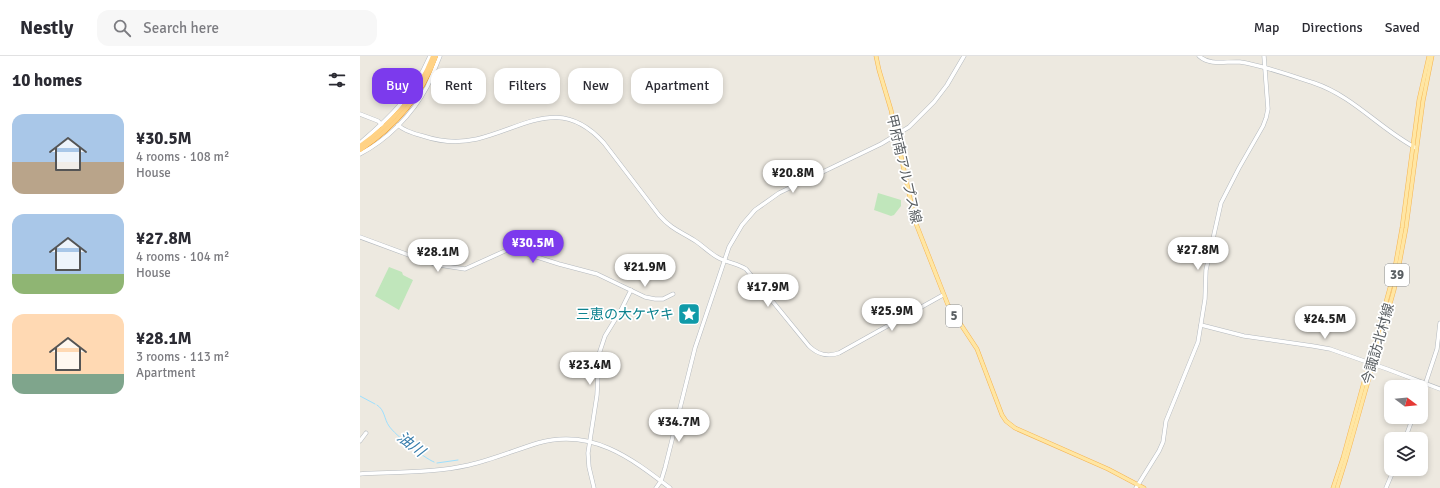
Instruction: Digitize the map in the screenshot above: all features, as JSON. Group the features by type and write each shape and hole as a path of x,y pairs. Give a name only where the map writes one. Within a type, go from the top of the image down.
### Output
{"highway":[{"path":"360,144 387,124 403,107 422,78 431,56"},
{"path":"360,150 380,136 406,109 426,80 436,56"}],"main road":[{"name":"甲府南アルプス線","path":"876,56 891,110 912,213 951,311 977,349 1000,410 1006,421 1015,428 1108,469 1137,486 1144,488"},
{"name":"今諏訪北村線","path":"1333,488 1340,470 1400,260 1406,228 1422,86 1429,56"},
{"name":"今諏訪北村線","path":"1414,148 1432,56"},
{"name":"今諏訪北村線","path":"1337,488 1343,472 1371,363"}],"street":[{"path":"360,144 382,125 402,104 410,94 431,56"},
{"path":"360,154 383,139 411,112 427,86 440,56"},
{"path":"656,488 661,481 695,348 724,260 729,247 742,225 762,204 779,193 881,144 909,126 934,102 947,85 964,56"},
{"path":"1199,56 1211,62 1240,62 1264,68 1312,82 1334,91 1395,136 1414,148"},
{"path":"1137,486 1159,451 1166,420 1195,350 1205,299 1206,270 1221,203 1263,126 1267,114 1264,56"},
{"path":"360,114 378,121 382,125"},
{"path":"398,125 408,131 429,138 456,142 478,139 541,118 561,118 575,122 594,133 604,143 659,216 668,225 698,243 717,257 735,263 746,270 809,346 818,353 834,355 844,351 944,295"},
{"path":"360,237 425,261 465,269 507,250 518,250 560,265 597,274 645,297 663,299 672,294"},
{"path":"594,488 588,462 589,441 597,395 600,348 630,290"},
{"path":"1427,380 1437,349 1440,323"},
{"path":"1201,325 1244,336 1321,347 1371,363 1416,380"},
{"path":"1428,385 1440,389"},
{"path":"360,441 366,433"},
{"path":"360,474 458,467 477,463 540,443 564,439 589,441 607,446 623,454 670,488"},
{"path":"1386,488 1391,476"}],"green space":[{"path":"878,193 901,200 901,206 894,215 891,216 874,210"},
{"path":"389,267 402,272 403,275 413,280 399,310 375,296"}],"waterway":[{"name":"油川","path":"360,396 375,404"},
{"name":"油川","path":"377,405 382,409 387,423 392,430 417,451 434,462"},
{"name":"油川","path":"437,463 458,460"}],"place":[{"name":"三恵の大ケヤキ","path":"689,314"}]}
